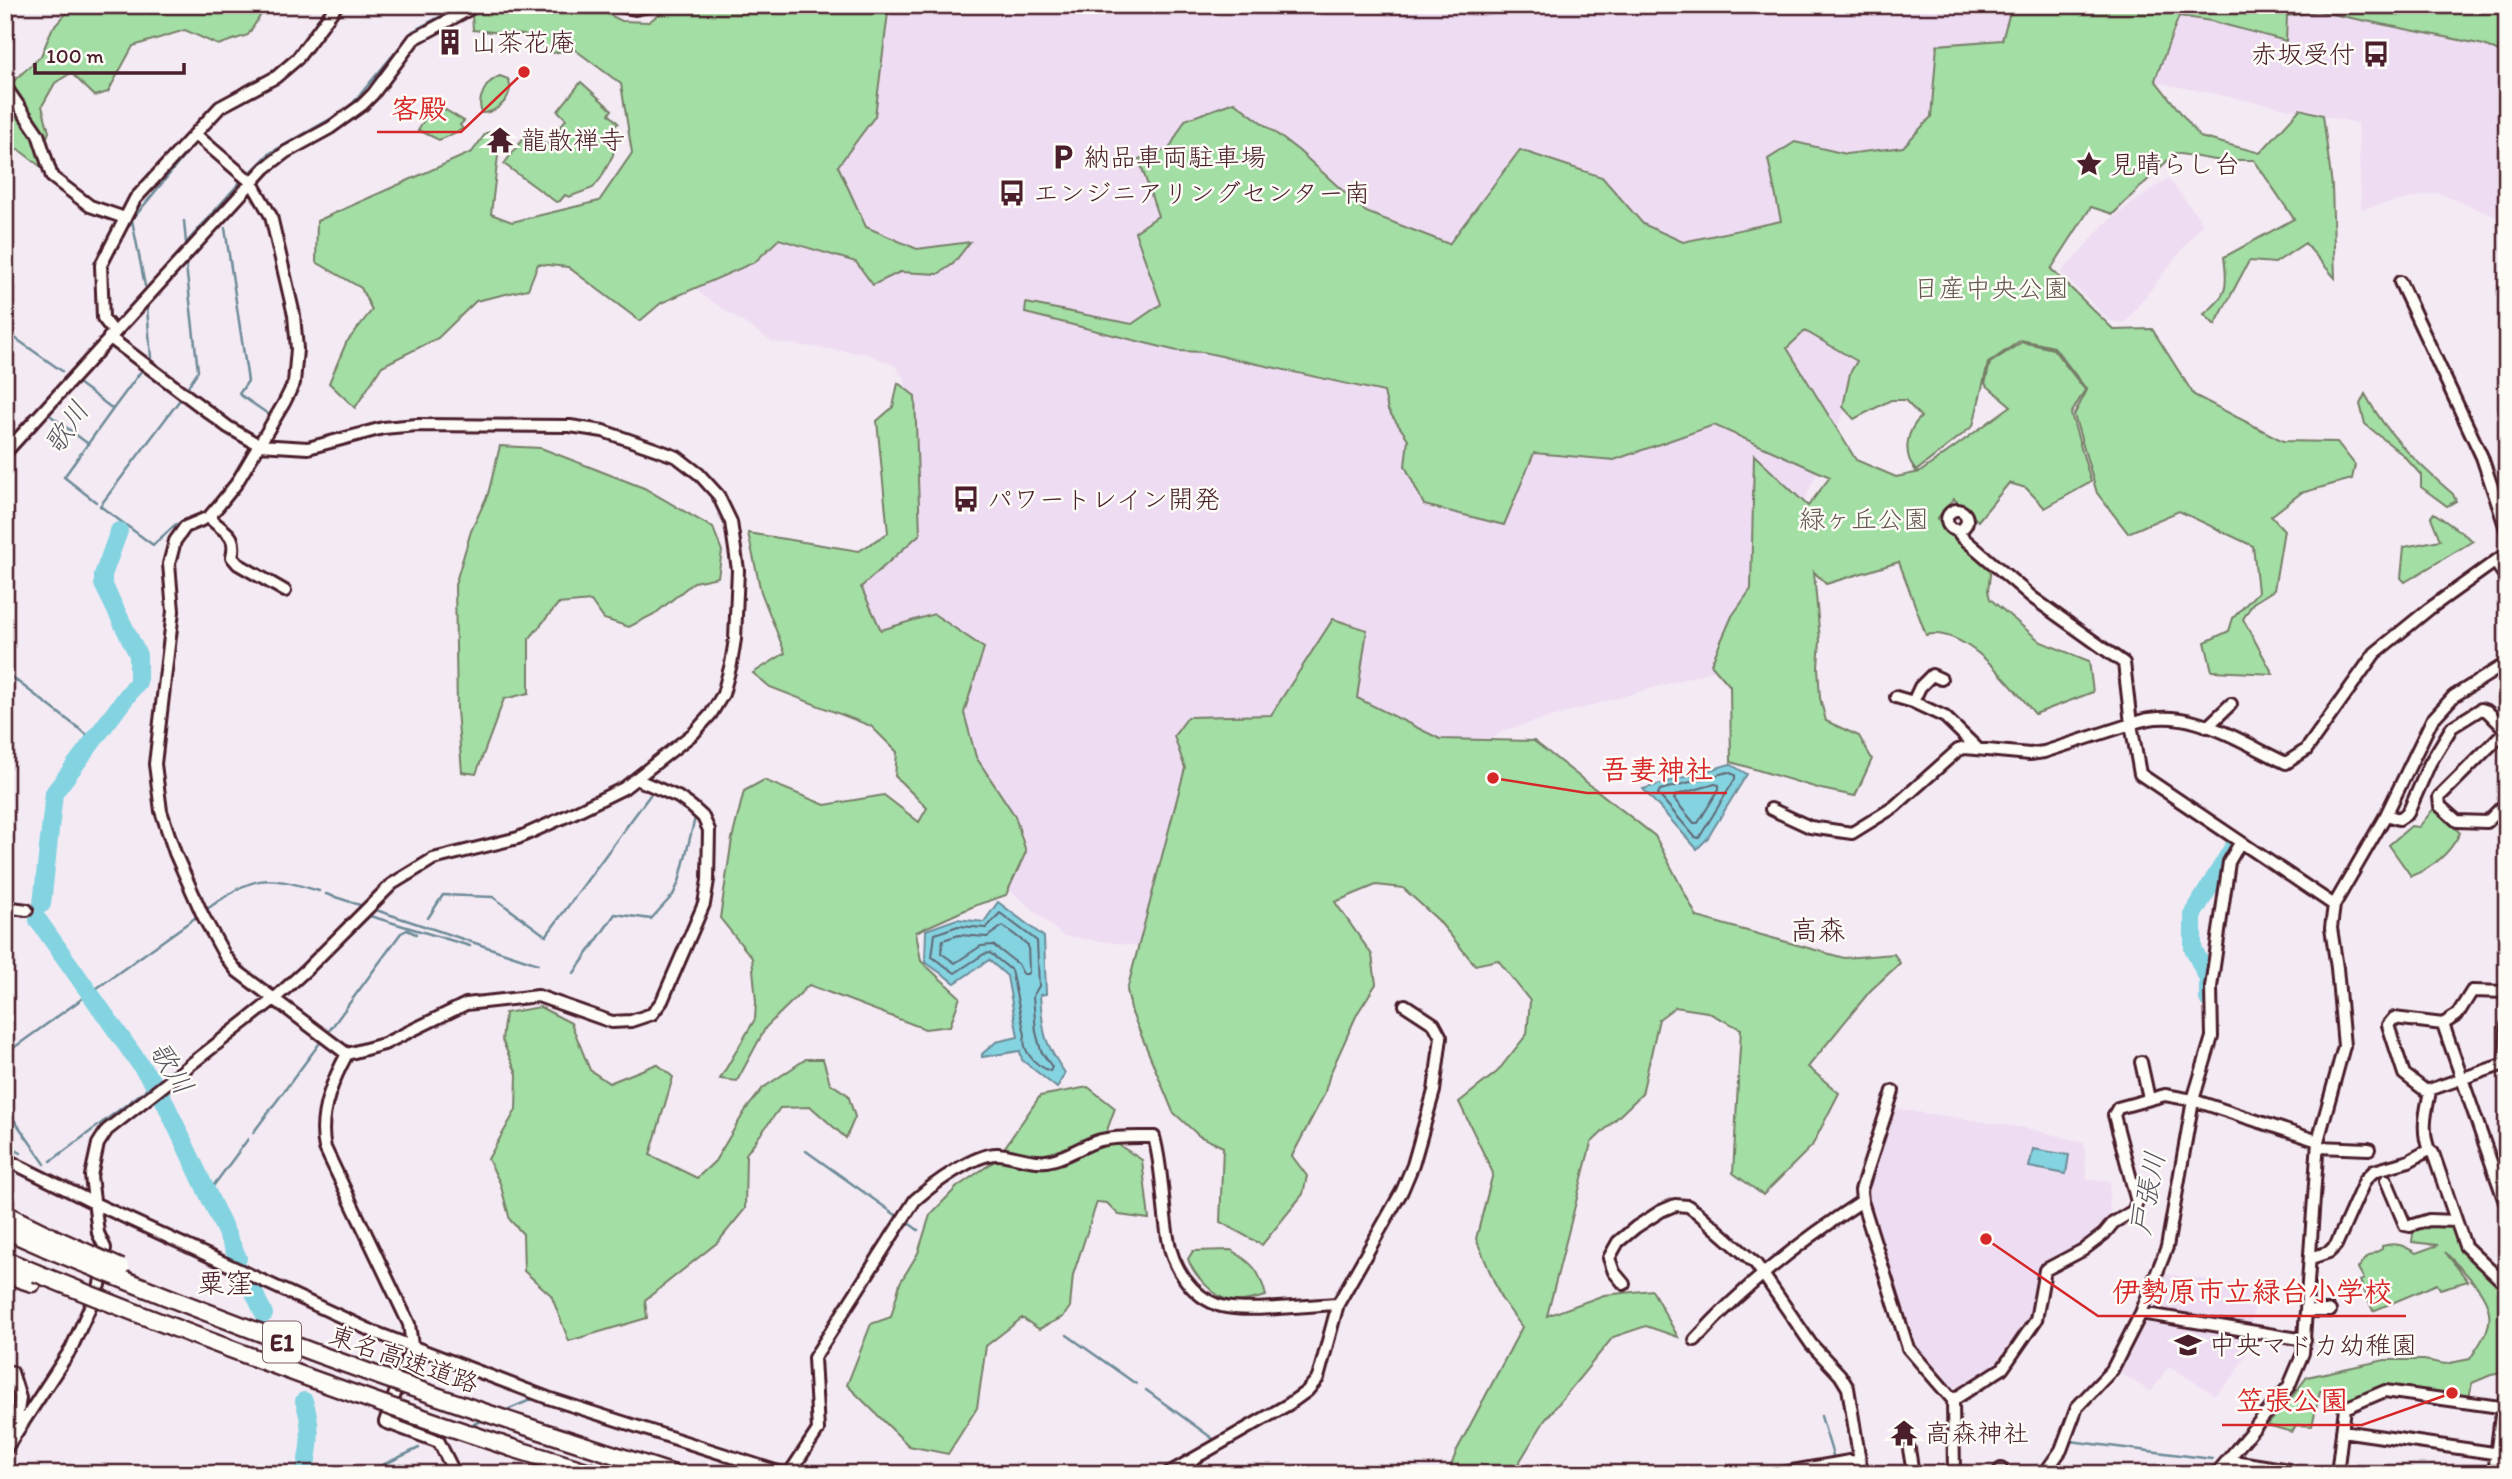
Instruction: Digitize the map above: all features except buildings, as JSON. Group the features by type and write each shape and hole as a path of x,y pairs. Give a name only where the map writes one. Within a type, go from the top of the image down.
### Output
{"highway":[{"path":"5,1214 49,1243"},
{"name":"東名高速道路","path":"5,1230 49,1243 186,1306 323,1357 674,1474"},
{"path":"5,1260 34,1278"},
{"path":"5,1274 34,1278"},
{"name":"東名高速道路","path":"34,1278 349,1393 596,1474"}],"street":[{"path":"5,1450 71,1349 100,1286 105,1248 98,1233 91,1176 102,1135 117,1119 274,999 392,884 433,859 518,838 624,788 694,733 711,714 723,694 731,664 735,639 737,570 731,522 718,495 699,474 677,457 603,431 570,426 417,425 383,428 308,448 259,445 228,427 112,335 103,318 101,265 135,199 220,107 276,77 297,59 337,5"},
{"path":"5,453 265,168 362,105 414,39 477,5"},
{"path":"614,5 635,9 654,5"},
{"path":"5,86 38,134 52,177 90,206 125,218"},
{"path":"195,134 252,183 271,216 294,315 297,349 294,383 236,484 209,517 185,527 175,541 169,564 173,611 155,764 161,811 175,853 203,916 225,956 237,971 346,1054"},
{"path":"2400,282 2482,457 2507,532"},
{"path":"209,517 231,535 235,545 232,557 238,564 285,591"},
{"path":"1957,530 2033,598 2124,663 2140,774 2334,905"},
{"path":"1771,809 1811,827 1852,833 1894,807 1958,750 1965,748 2030,754 2043,752 2148,718 2171,716 2191,720 2286,762 2306,750 2375,653 2429,609 2507,553"},
{"path":"2495,562 2507,579"},
{"path":"2216,1474 2290,1387 2302,1358 2318,1144 2344,1046 2331,928 2334,905 2386,816 2431,720 2454,696 2507,663"},
{"path":"1913,702 1920,687 1932,675 1941,679"},
{"path":"1896,696 1945,717 1978,749"},
{"path":"2207,727 2231,704"},
{"path":"2386,816 2399,819 2408,813 2430,762 2452,727 2481,709 2487,711 2506,730 2439,797 2440,806 2457,821 2487,822 2507,802"},
{"path":"455,1474 439,1442 385,1422 412,1345 409,1324 325,1148 322,1133 334,1077 346,1054 384,1044 466,1004 538,996 612,1021 631,1021 652,1014 662,1001 704,904 708,880 709,830 703,817 691,806 678,797 636,779"},
{"path":"2044,1474 2061,1450 2077,1407 2112,1370 2141,1313 2167,1247 2193,1100 2212,1037 2211,987 2229,862 2240,843"},
{"path":"5,907 27,910"},
{"path":"2507,992 2472,991 2457,1015 2443,1024 2394,1018 2388,1025 2404,1074 2426,1091 2506,1063 2507,1025"},
{"path":"1167,1474 1232,1439 1307,1391 1318,1378 1338,1304 1402,1191 1413,1165 1434,1091 1441,1037 1434,1024 1405,1005"},
{"path":"2443,1024 2507,1208"},
{"path":"2141,1062 2149,1099"},
{"path":"1893,1091 1861,1191 1862,1201 1908,1348 1953,1400 1954,1474"},
{"path":"2430,1091 2424,1123 2425,1139 2433,1153 2465,1246 2507,1286"},
{"path":"1953,1400 2003,1368 2036,1320 2045,1270 2083,1250 2104,1234 2113,1223 2133,1211 2137,1202 2114,1115 2121,1106 2165,1095 2193,1100 2318,1144 2369,1149"},
{"path":"5,1159 374,1332 548,1398 787,1474 818,1430 814,1358 915,1200 935,1182 985,1155 996,1154 1043,1162 1099,1140 1124,1136 1154,1138 1159,1157 1172,1259 1195,1290 1209,1301 1222,1306 1338,1304"},
{"path":"2311,1258 2329,1252 2336,1245 2365,1180 2374,1171 2409,1161 2429,1150"},
{"path":"2386,1180 2405,1225 2429,1220 2456,1221"},
{"path":"1695,1340 1763,1273 1815,1231 1862,1201"},
{"path":"1624,1284 1614,1272 1609,1258 1618,1242 1636,1227 1675,1205 1688,1206 1698,1213 1756,1264 1811,1345 1840,1375 1848,1388 1860,1468"},
{"path":"2307,1311 2330,1311"},
{"path":"2141,1313 2305,1340"},
{"path":"12,1372 20,1398 17,1418 23,1423"},
{"path":"2337,1474 2345,1408 2385,1391 2504,1407"},
{"path":"2494,1474 2501,1454 2507,1395"},
{"path":"2343,1431 2501,1454"},
{"path":"1908,1474 1912,1466 1909,1450"},
{"path":"2227,1460 2244,1468 2289,1470 2288,1474"},
{"path":"1775,1474 1850,1461 1860,1468"}],"shaded area":[{"path":"680,5 2507,5 2507,221 2437,193 2361,209 2358,123 2006,52 1730,666 1503,731 1188,953 1063,936 983,867 849,586 907,538 905,380 894,365 867,354 772,342 698,292 711,213"},
{"path":"2168,178 2203,223 2125,323 2109,321 2061,273 2105,223"},
{"path":"1891,1108 2026,1128 2084,1142 2087,1179 2110,1182 2109,1228 2077,1251 2042,1268 2034,1319 2001,1364 1960,1388 1947,1386 1912,1348 1864,1191"},
{"name":"中央マドカ幼稚園","path":"2159,1273 2258,1287 2251,1326 2149,1311 2147,1307"},
{"name":"中央マドカ幼稚園","path":"2146,1318 2250,1333 2245,1357 2233,1377 2215,1395 2169,1366 2151,1392 2114,1369 2142,1320"}],"green space":[{"path":"74,5 267,5 248,35 218,45 185,30 133,46 108,92 95,96 71,73 55,83 42,106 49,132 44,145 45,170 18,149 5,162 5,89 41,56 52,29"},
{"path":"487,5 589,5 622,21 649,22 670,5 706,5 735,10 739,5 884,5 888,13 875,116 838,166 866,227 917,249 970,242 953,264 938,274 900,272 873,285 856,262 779,239 755,262 661,303 640,321 568,267 538,264 528,289 476,301 438,338 382,366 355,408 329,383 346,343 372,310 361,288 316,262 317,221 472,152 486,133 501,131 491,214 512,222 599,201 632,153 621,84 574,49 553,53 524,35 473,30 472,15"},
{"path":"2012,5 2507,5 2507,56 2484,45 2317,11 2287,16 2286,41 2211,21 2179,16 2155,80 2200,137 2260,153 2300,109 2323,115 2332,186 2335,278 2305,243 2275,263 2249,261 2215,325 2204,314 2222,296 2226,283 2224,257 2294,219 2254,160 2215,160 2175,153 2113,214 2091,207 2051,269 2114,330 2152,329 2194,395 2283,441 2337,442 2355,465 2352,479 2301,493 2271,516 2284,530 2274,590 2253,603 2243,619 2273,674 2212,671 2205,642 2229,631 2233,618 2258,592 2253,546 2179,511 2128,533 2097,493 2074,415 2087,390 2054,347 2021,340 1988,363 1973,426 1916,471 1907,450 1909,436 1921,417 1905,400 1891,400 1854,419 1843,407 1850,373 1857,361 1805,331 1787,348 1856,460 1896,477 1920,472 2011,406 1985,384 1990,363 2022,342 2053,349 2085,390 2071,414 2091,482 2045,508 2026,488 2009,483 1978,521 1954,499 1937,519 1991,567 1988,591 1990,599 2041,642 2089,661 2093,692 2035,714 2001,674 1972,649 1941,635 1926,635 1899,562 1826,584 1814,572 1820,641 1820,698 1826,721 1859,736 1872,759 1855,796 1821,789 1731,762 1730,686 1711,664 1732,616 1751,589 1754,455 1808,506 1830,477 1714,425 1614,460 1534,453 1504,525 1424,505 1405,466 1408,439 1388,410 1384,392 1203,352 1177,351 1025,313 1026,303 1132,324 1161,304 1135,232 1158,216 1139,159 1169,149 1185,120 1234,102 1298,150 1366,212 1449,244 1520,150 1602,177 1643,224 1683,242 1781,221 1768,159 1795,142 1846,154 1903,147 1931,117 1937,45 2002,40"},
{"path":"500,76 508,79 508,97 499,107 482,113 481,96 490,82"},
{"path":"581,82 612,110 609,114 618,123 611,131 616,135 613,155 593,188 569,197 565,195 556,202 504,164 527,133 547,145 566,119 558,111"},
{"path":"434,103 464,121 460,125 463,129 439,140 418,130"},
{"path":"898,383 915,396 920,534 861,587 881,630 934,614 984,648 964,713 976,757 1015,816 1026,852 1006,895 916,932 921,961 960,997 950,1026 925,1029 809,985 766,1027 737,1081 720,1079 755,1019 752,958 720,918 732,839 744,791 764,780 825,805 884,795 919,822 927,808 895,776 897,752 871,726 770,687 753,673 785,653 761,592 748,533 859,551 888,533 877,421 893,407"},
{"path":"2365,394 2393,436 2453,494 2456,501 2447,506 2421,487 2421,475 2403,455 2365,424 2360,404"},
{"path":"500,446 541,448 644,488 713,528 722,551 718,577 694,582 656,613 629,627 604,619 591,601 558,604 529,639 529,693 504,699 476,774 462,772 457,710 455,585 471,531 488,494"},
{"path":"2434,513 2473,541 2405,582 2401,578 2404,547 2440,540 2431,517"},
{"path":"1333,619 1367,630 1357,698 1440,739 1534,741 1655,836 1697,917 1844,958 1894,954 1900,963 1870,991 1808,1067 1839,1093 1812,1146 1763,1195 1733,1173 1741,1029 1707,1012 1675,1007 1659,1019 1642,1094 1591,1143 1547,1316 1604,1295 1652,1290 1678,1337 1646,1326 1613,1337 1545,1420 1512,1474 1448,1474 1457,1450 1522,1327 1501,1298 1476,1239 1493,1173 1459,1102 1497,1072 1527,1034 1530,1001 1498,960 1475,965 1438,920 1403,888 1376,885 1335,902 1372,955 1376,984 1357,1014 1330,1074 1324,1095 1292,1156 1307,1176 1303,1194 1262,1245 1220,1222 1223,1147 1199,1136 1173,1112 1132,1013 1127,990 1185,768 1174,736 1188,717 1271,715"},
{"path":"2435,807 2460,833 2440,859 2411,876 2389,845 2411,826 2419,827"},
{"path":"540,1007 571,1023 590,1070 609,1083 657,1064 673,1077 650,1155 697,1178 715,1161 745,1111 763,1088 806,1059 823,1059 830,1083 848,1095 855,1117 846,1138 811,1107 780,1108 746,1154 745,1209 718,1242 645,1300 647,1318 569,1341 551,1295 524,1271 523,1234 510,1220 500,1183 488,1159 516,1110 517,1074 502,1040 505,1013"},
{"path":"1088,1087 1115,1108 1105,1136 1142,1160 1149,1219 1119,1215 1107,1203 1097,1202 1073,1275 1070,1307 1063,1317 1039,1329 1022,1318 986,1346 977,1408 948,1454 909,1446 847,1385 871,1324 891,1317 900,1283 918,1253 930,1215 957,1187 996,1160 1040,1096"},
{"path":"2452,1221 2462,1247 2507,1291 2507,1383 2501,1398 2502,1373 2472,1383 2469,1398 2391,1387 2346,1406 2333,1390 2320,1391 2312,1426 2296,1425 2292,1432 2267,1425 2307,1377 2385,1360 2424,1360 2445,1364 2470,1359 2487,1330 2488,1308 2478,1287 2445,1252 2468,1281 2440,1289 2437,1284 2373,1311 2360,1281 2364,1279 2358,1268 2367,1257 2382,1249 2382,1246 2400,1245 2416,1253 2438,1245 2412,1242 2413,1234 2420,1226"},
{"path":"1231,1250 1254,1268 1266,1296 1240,1301 1225,1299 1206,1285 1188,1259 1193,1251"}],"water":[{"path":"1730,764 1747,774 1707,839 1697,849 1643,789"},
{"path":"998,902 1044,937 1046,994 1040,995 1043,1028 1052,1053 1065,1073 1057,1088 1022,1060 1020,1051 982,1057 996,1042 1018,1037 1007,976 989,960 955,983 925,962 926,930 957,919 984,922"},
{"path":"2033,1149 2069,1155 2066,1174 2029,1167"}],"waterway":[{"path":"251,172 270,153 339,114 353,103 413,31 461,5"},
{"path":"145,286 132,220 194,144"},
{"path":"186,243 241,181"},
{"path":"184,221 186,243"},
{"path":"225,228 248,381 239,394 271,416"},
{"path":"185,391 198,371 186,266"},
{"path":"147,308 151,358"},
{"name":"歌川","path":"5,331 62,371"},
{"path":"113,409 142,370"},
{"name":"歌川","path":"78,383 113,409 64,477 96,502"},
{"name":"歌川","path":"182,397 100,506 153,545 175,525 207,512"},
{"path":"51,416 87,443"},
{"name":"歌川","path":"119,531 103,575 103,584 138,655 138,682 133,688"},
{"path":"5,672 94,740"},
{"name":"歌川","path":"42,904 54,793 130,692"},
{"path":"428,918 443,895 493,897 546,936 650,795"},
{"path":"574,973 615,914 651,919 673,895 679,882 695,818"},
{"name":"戸張川","path":"2208,999 2208,979 2193,948 2193,914 2234,846"},
{"path":"207,909 237,889 260,881 284,882 319,891"},
{"path":"326,894 363,906"},
{"path":"373,909 538,964"},
{"path":"5,1054 199,915"},
{"path":"284,998 370,916 470,946"},
{"name":"歌川","path":"38,920 161,1094 238,1258"},
{"path":"329,1031 401,933 407,930 416,934"},
{"path":"214,1054 273,1008"},
{"path":"253,1133 322,1040"},
{"path":"51,1161 147,1089"},
{"path":"5,1107 45,1164"},
{"path":"208,1193 248,1139"},
{"path":"5,1144 21,1153"},
{"path":"806,1151 900,1218"},
{"path":"907,1222 918,1230"},
{"name":"歌川","path":"250,1284 264,1314"},
{"path":"1067,1335 1136,1384"},
{"path":"1146,1390 1216,1441"},
{"path":"502,1412 535,1398"},
{"name":"歌川","path":"304,1401 310,1438 304,1474"},
{"path":"1821,1416 1834,1459"},
{"path":"467,1427 483,1420"},
{"path":"444,1437 451,1434"},
{"path":"2070,1441 2212,1459"},
{"path":"372,1470 419,1448"},
{"path":"776,1466 790,1470"}],"place":[{"name":"山茶花庵","path":"450,42"},
{"name":"赤坂受付","path":"2376,54"},
{"name":"客殿","path":"524,72"},
{"name":"龍散禅寺","path":"500,140"},
{"name":"納品車両駐車場","path":"1063,157"},
{"name":"見晴らし台","path":"2089,164"},
{"name":"エンジニアリングセンター南","path":"1012,193"},
{"name":"パワートレイン開発","path":"966,499"},
{"name":"吾妻神社","path":"1493,778"},
{"name":"伊勢原市立緑台小学校","path":"1986,1239"},
{"name":"中央マドカ幼稚園","path":"2188,1345"},
{"name":"笠張公園","path":"2452,1393"},
{"name":"高森神社","path":"1904,1433"}],"district":[{"name":"高森","path":"1818,930"},
{"name":"粟窪","path":"225,1283"}],"park label":[{"name":"日産中央公園","path":"1991,288"},
{"name":"緑ヶ丘公園","path":"1864,519"}]}
